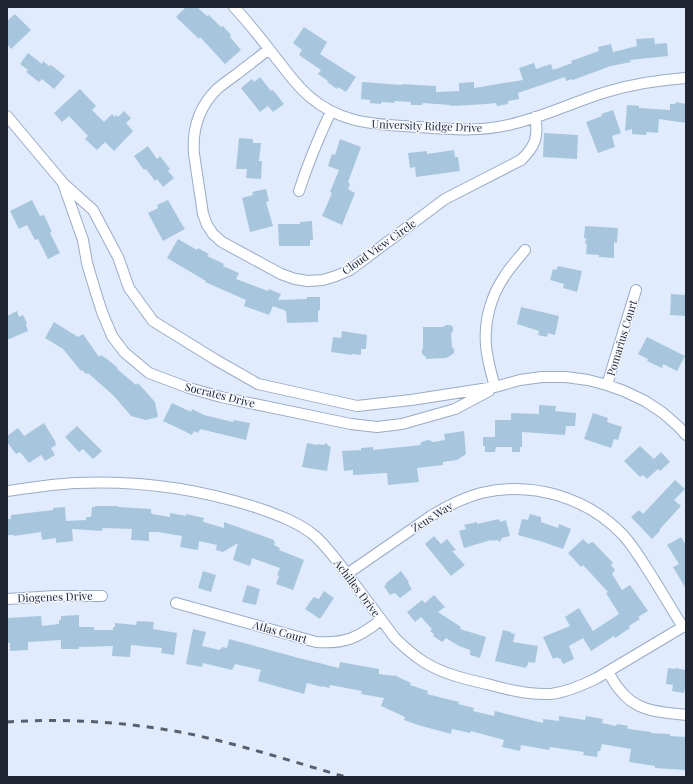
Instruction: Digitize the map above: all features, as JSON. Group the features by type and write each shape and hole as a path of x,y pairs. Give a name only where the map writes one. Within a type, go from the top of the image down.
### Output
{"street":[{"name":"University Ridge Drive","path":"234,7 246,20 296,85 310,98 345,118 363,123 466,130 486,129 508,125 535,117 606,92 635,84 686,78"},
{"name":"Cloud View Circle","path":"269,49 217,90 207,101 200,113 195,128 193,145 203,214 207,225 213,234 222,242 281,274 294,279 308,281 323,280 350,270 445,199 521,160 528,154 534,145 536,135 535,117"},
{"path":"299,191 317,141 331,111"},
{"name":"Socrates Drive","path":"7,116 64,184 93,210 118,257 129,288 153,321 258,384 357,406 411,400 495,387 520,380 542,377 566,377 608,385 645,401 663,413 686,435"},
{"name":"Socrates Drive","path":"64,184 82,240 94,290 112,336 124,352 149,373 189,388 221,397 351,424 377,427 402,424 455,409 495,387"},
{"path":"495,387 488,362 486,343 486,326 489,309 495,292 504,276 525,250"},
{"name":"Pomarius Court","path":"608,385 636,290"},
{"name":"Achilles Drive","path":"7,491 62,484 110,483 147,485 184,490 217,497 249,505 283,517 299,525 328,549 396,638 423,662 457,677 519,692 552,694 584,685 685,626"},
{"name":"Zeus Way","path":"347,574 431,516 463,499 481,493 501,490 520,489 538,491 558,495 592,510 624,536 636,551 685,626"},
{"name":"Diogenes Drive","path":"7,599 56,596 102,596"},
{"name":"Atlas Court","path":"176,603 316,642 342,642 368,630 382,620"},
{"path":"608,672 620,691 629,700 640,707 652,711 686,715"}],"building":[{"path":"186,7 197,7 207,16 209,15 221,27 223,26 241,50 225,64 200,37 199,39 176,17"},
{"path":"15,14 31,30 11,49 7,44 7,21"},
{"path":"304,27 327,42 320,54 356,77 346,92 338,87 337,89 327,82 328,81 318,74 321,70 299,55 302,50 293,43"},
{"path":"654,38 655,44 667,43 668,56 630,60 631,62 611,66 573,80 566,81 565,77 518,93 519,99 508,101 508,104 497,106 496,103 450,106 423,103 422,105 411,105 411,102 395,101 394,103 381,102 381,104 370,103 370,100 361,99 362,82 436,86 436,92 459,91 459,83 474,82 474,88 523,80 519,68 534,63 536,69 551,64 553,70 572,63 571,61 599,51 598,47 611,44 613,52 637,46 636,39"},
{"path":"28,53 42,64 43,61 49,66 51,65 65,76 54,89 42,79 39,82 26,72 28,70 20,64"},
{"path":"260,77 284,104 273,112 268,106 260,112 241,88 252,79 254,82"},
{"path":"80,89 96,106 92,110 104,122 112,114 115,117 116,115 118,117 124,111 131,118 126,123 133,131 114,151 105,142 97,150 85,139 88,136 69,116 62,122 54,113"},
{"path":"676,102 686,104 686,123 659,119 658,133 647,132 646,135 632,134 632,129 625,131 627,105 639,106 639,108 670,110 670,104 675,104"},
{"path":"613,110 621,133 612,136 615,147 598,153 586,122 602,116 601,114"},
{"path":"544,133 578,135 577,159 543,157"},
{"path":"239,138 253,139 253,143 261,143 259,161 262,161 261,179 246,178 247,169 236,169"},
{"path":"340,139 361,147 348,182 350,184 348,189 355,193 342,225 322,216 332,193 330,192 339,170 328,166 332,154 335,155"},
{"path":"148,146 157,159 160,156 170,169 168,171 174,178 163,187 157,179 155,181 146,169 144,170 134,156"},
{"path":"454,150 455,157 458,157 460,171 416,177 415,167 410,168 408,153 427,151 427,154"},
{"path":"266,189 269,201 266,202 273,226 250,232 242,198 253,195 252,192"},
{"path":"32,200 40,216 44,215 52,232 50,233 60,253 48,259 38,239 35,240 27,225 19,229 10,211"},
{"path":"168,200 185,229 163,241 148,213 158,208 157,205"},
{"path":"312,221 313,240 310,240 310,246 279,246 278,224 300,224 300,222"},
{"path":"585,226 618,228 617,243 614,242 614,258 586,254 587,244 585,244 586,238 584,238"},
{"path":"178,239 197,250 198,248 209,254 207,256 224,264 223,266 239,273 236,279 268,291 269,289 281,294 278,300 320,297 318,322 287,323 286,311 273,306 269,315 244,306 246,300 205,282 206,281 167,258"},
{"path":"558,266 582,271 577,292 563,288 564,284 550,280 553,269 556,270"},
{"path":"671,294 686,295 686,316 670,315"},
{"path":"521,307 559,316 555,335 548,333 547,337 538,335 539,331 517,324"},
{"path":"17,311 19,317 23,315 27,323 26,325 28,331 7,340 7,316"},
{"path":"54,322 78,337 83,334 99,357 101,355 107,359 136,385 138,383 155,402 158,417 146,420 131,416 114,396 88,373 86,374 82,370 81,371 63,349 45,338"},
{"path":"446,325 453,327 451,334 454,353 446,358 426,359 426,357 422,354 423,327 443,327"},
{"path":"342,331 367,335 366,349 361,349 361,355 331,352 333,337 341,338"},
{"path":"647,337 685,356 677,371 663,364 662,368 647,361 648,359 638,354"},
{"path":"172,403 191,412 192,409 204,415 233,422 234,420 250,423 246,440 200,429 198,433 194,431 192,435 163,421"},
{"path":"539,405 556,406 555,411 576,413 575,426 566,426 565,435 522,432 522,447 520,447 520,452 512,452 512,447 496,447 495,452 485,452 483,437 495,437 495,420 511,420 511,413 539,414"},
{"path":"593,413 608,418 607,422 622,427 618,440 614,439 611,448 584,439"},
{"path":"44,423 55,441 56,445 51,448 55,455 45,461 41,455 29,463 20,452 16,454 7,442 7,436 18,428 24,436"},
{"path":"77,426 102,451 93,459 83,449 79,452 65,437"},
{"path":"464,431 466,454 457,460 443,462 443,465 417,468 419,482 388,485 387,473 353,475 353,470 344,471 342,451 361,450 361,448 373,447 373,450 421,445 420,443 424,441 429,440 433,442 445,440 444,434"},
{"path":"307,443 324,445 326,443 331,447 327,471 302,467"},
{"path":"640,446 654,459 661,452 670,462 660,471 658,469 647,479 643,475 640,477 624,461"},
{"path":"675,480 685,489 674,500 681,506 652,539 631,517 639,510 643,514"},
{"path":"118,506 151,509 152,514 170,517 170,513 186,516 186,514 204,518 204,522 224,528 224,522 274,540 274,545 280,548 279,550 304,560 293,590 276,584 279,576 277,575 280,568 252,558 250,566 233,560 238,543 223,552 216,550 217,545 199,541 198,550 180,547 182,536 158,532 149,532 149,541 131,540 132,529 103,528 102,531 72,529 73,541 56,543 56,538 42,540 41,532 14,536 7,535 7,519 11,519 11,515 53,510 53,508 65,507 66,521 86,520 86,517 91,517 92,507"},
{"path":"530,514 541,517 541,522 558,528 559,524 571,529 563,549 518,535 522,519 528,520"},
{"path":"499,519 500,522 506,520 510,536 502,538 500,542 497,540 491,540 464,548 459,531 466,529 464,525 477,522 477,524"},
{"path":"434,536 441,544 447,539 456,550 452,551 465,565 451,576 425,544"},
{"path":"681,537 686,545 686,589 673,567 679,564 667,545"},
{"path":"583,539 588,544 593,542 613,563 611,565 615,570 612,574 622,590 630,585 648,611 638,617 640,619 629,626 630,628 615,638 614,636 591,651 583,638 569,646 574,659 563,664 558,657 553,659 543,637 570,626 565,617 579,608 593,631 619,614 606,593 608,592 583,565 581,567 568,553"},
{"path":"203,571 216,575 211,592 198,588"},
{"path":"401,571 412,589 400,598 395,593 390,595 384,586"},
{"path":"247,585 260,589 256,605 242,602"},
{"path":"324,591 334,598 320,619 305,609 314,597 319,599"},
{"path":"434,595 445,607 438,612 461,627 460,629 486,637 480,658 470,655 470,650 459,646 446,638 442,642 433,636 434,634 430,631 432,629 421,617 415,622 407,612 422,600 425,603"},
{"path":"79,615 79,627 94,627 94,630 113,630 115,623 136,625 137,621 154,622 153,629 177,633 174,655 161,653 162,648 131,645 130,657 112,656 113,646 61,649 61,640 28,642 28,650 10,651 7,628 8,618 41,616 42,626 59,624 61,616"},
{"path":"193,629 206,632 202,646 220,650 222,647 227,648 229,639 339,668 340,662 379,669 379,674 394,675 411,683 410,685 428,691 427,694 459,702 458,704 474,708 473,711 494,716 495,711 543,723 543,719 559,721 559,716 585,720 586,716 603,719 602,723 616,726 617,724 628,726 627,728 629,729 651,733 670,734 670,736 686,737 686,770 655,768 655,766 629,762 631,749 602,744 600,751 598,751 597,757 583,755 584,752 550,747 549,750 521,745 520,751 502,747 504,740 471,731 470,733 452,729 451,734 404,720 405,717 381,706 384,698 361,694 362,691 330,685 329,688 322,687 307,683 304,694 258,681 261,670 235,664 232,670 203,663 202,667 186,664"},
{"path":"503,630 515,634 513,642 538,646 535,663 528,662 526,668 495,661"},
{"path":"668,668 686,670 684,693 672,691 673,685 666,684"}],"railway":[{"path":"7,722 52,720 97,722 163,729 226,742 346,777"}]}
